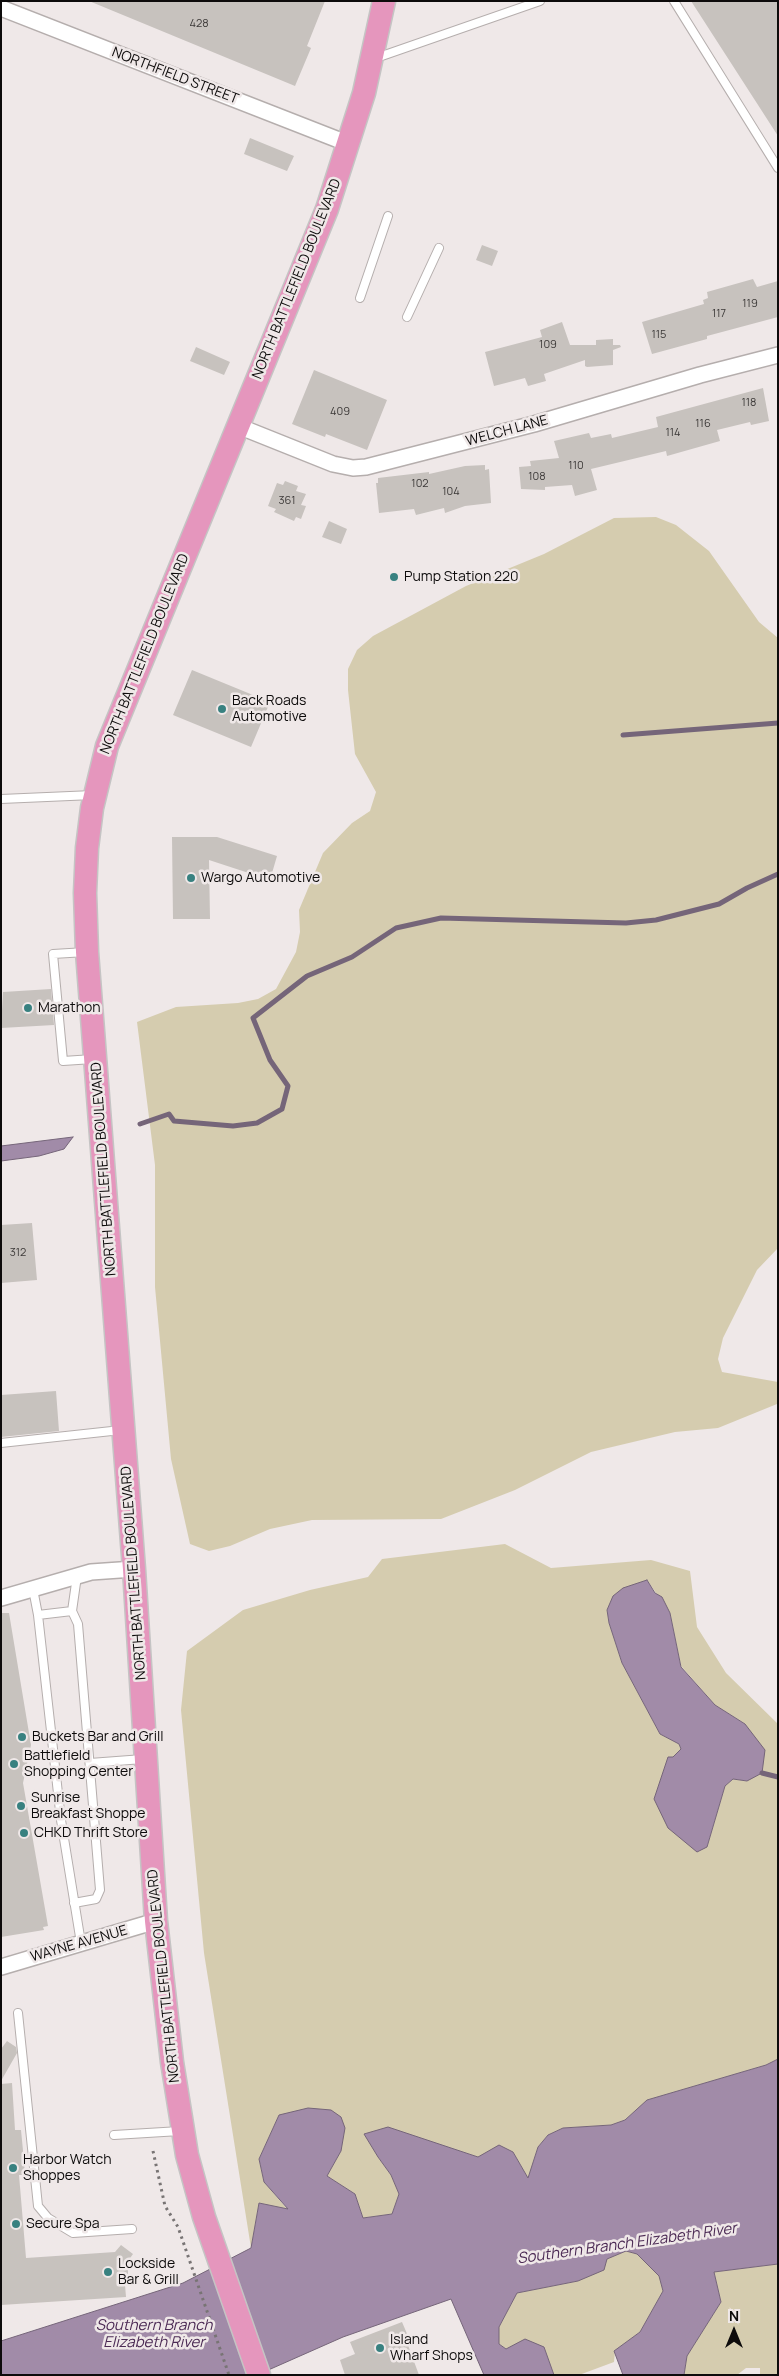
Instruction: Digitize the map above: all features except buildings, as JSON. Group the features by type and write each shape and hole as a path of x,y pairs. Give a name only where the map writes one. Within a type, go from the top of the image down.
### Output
{"main road":[{"name":"NORTH BATTLEFIELD BOULEVARD","path":"259,2375 204,2217 183,2131 172,2062 156,1921 134,1569 87,952 85,893 87,848 95,795 107,746 327,209 349,144 372,60 384,1"}],"street":[{"name":"NORTHFIELD STREET","path":"1,8 349,144"},
{"name":"WELCH LANE","path":"238,426 333,464 353,468 366,468 534,424 700,375 778,355"},
{"path":"1,1598 91,1572 134,1569"},
{"name":"WAYNE AVENUE","path":"1,1966 156,1921"}],"lane":[{"path":"372,60 540,1"},
{"path":"674,1 778,168"},
{"path":"360,298 388,216"},
{"path":"407,317 439,248"},
{"path":"1,799 95,795"},
{"path":"87,952 53,954 63,1061 95,1059"},
{"path":"1,1443 124,1430"},
{"path":"74,1903 96,1899 100,1890 78,1624 72,1611 78,1576"},
{"path":"33,1589 38,1615 61,1820 81,1943"},
{"path":"38,1615 72,1611"},
{"path":"90,1762 146,1758"},
{"path":"18,2013 38,2206 48,2218 73,2234 132,2229"},
{"path":"114,2135 183,2131"}],"path":[{"path":"153,2151 165,2206 178,2227 229,2375"}],"shaded area":[{"path":"656,517 676,525 709,551 759,622 778,638 778,1248 757,1270 723,1338 718,1359 722,1372 778,1382 777,1404 718,1428 675,1432 591,1452 515,1490 441,1519 312,1520 270,1529 230,1546 209,1551 190,1544 171,1459 155,1287 155,1165 137,1022 176,1007 238,1003 258,999 276,989 296,952 300,932 299,910 323,853 352,823 370,811 376,792 355,754 348,690 348,669 357,650 373,636 466,586 544,554 614,518"},
{"path":"505,1544 551,1568 651,1560 690,1571 697,1627 726,1673 778,1724 778,2059 766,2065 648,2100 625,2120 611,2125 563,2128 548,2135 538,2147 528,2179 513,2152 478,2157 449,2148 365,2133 378,2157 391,2175 399,2194 392,2214 363,2218 355,2194 327,2176 341,2151 279,2115 259,2159 264,2182 288,2210 259,2203 251,2248 204,1953 181,1710 187,1651 243,1610 310,1590 368,1577 382,1559","holes":["647,1580 670,1613 681,1666 715,1705 745,1724 747,1781 733,1779 725,1786 707,1847 673,1757 681,1749 679,1744 660,1734 622,1663 609,1623 607,1610"]},
{"path":"626,2251 637,2254 660,2277 663,2291 640,2332 615,2351 614,2362 579,2375 554,2375 544,2347 506,2349 499,2344 499,2327 517,2293 578,2281 606,2259"},
{"path":"778,2264 778,2375 760,2375 760,2368 746,2368 737,2375 684,2375 687,2356 721,2302 714,2272"}],"water":[{"path":"73,1137 64,1149 39,1156 1,1161 1,1146"},
{"path":"647,1580 655,1593 662,1597 670,1613 681,1667 715,1705 745,1724 765,1750 762,1773 747,1781 733,1779 725,1786 707,1847 697,1852 668,1828 654,1799 668,1757 673,1757 681,1749 679,1744 660,1734 622,1663 609,1623 607,1610 613,1596 623,1588"},
{"name":"Southern Branch Elizabeth River","path":"778,2059 778,2264 714,2272 721,2302 687,2356 684,2375 623,2375 614,2351 640,2332 663,2291 659,2276 637,2254 626,2251 607,2259 604,2270 578,2281 517,2293 499,2327 499,2344 506,2349 525,2339 544,2347 554,2375 484,2375 451,2299 343,2337 257,2375 1,2375 1,2341 183,2283 251,2248 259,2203 288,2209 264,2182 259,2159 279,2115 308,2108 331,2110 341,2117 345,2128 341,2151 327,2176 355,2194 363,2218 392,2214 399,2194 391,2175 364,2134 388,2127 478,2157 499,2145 513,2152 528,2178 538,2147 548,2135 563,2128 611,2125 625,2120 647,2100 766,2065"}],"waterway":[{"path":"623,735 778,723"},
{"path":"140,1124 169,1114 174,1121 233,1126 257,1123 282,1109 288,1086 270,1060 253,1018 307,976 352,957 396,928 441,918 626,923 656,920 719,904 747,888 778,874"},
{"path":"762,1773 778,1777"}],"place":[{"name":"Pump Station 220","path":"394,577"},
{"name":"Back Roads Automotive","path":"222,709"},
{"name":"Wargo Automotive","path":"191,878"},
{"name":"Marathon","path":"28,1008"},
{"name":"Buckets Bar and Grill","path":"22,1737"},
{"name":"Battlefield Shopping Center","path":"14,1764"},
{"name":"Sunrise Breakfast Shoppe","path":"21,1806"},
{"name":"CHKD Thrift Store","path":"24,1833"},
{"name":"Harbor Watch Shoppes","path":"13,2168"},
{"name":"Secure Spa","path":"16,2224"},
{"name":"Lockside Bar & Grill","path":"108,2272"},
{"name":"Island Wharf Shops","path":"380,2348"}]}
